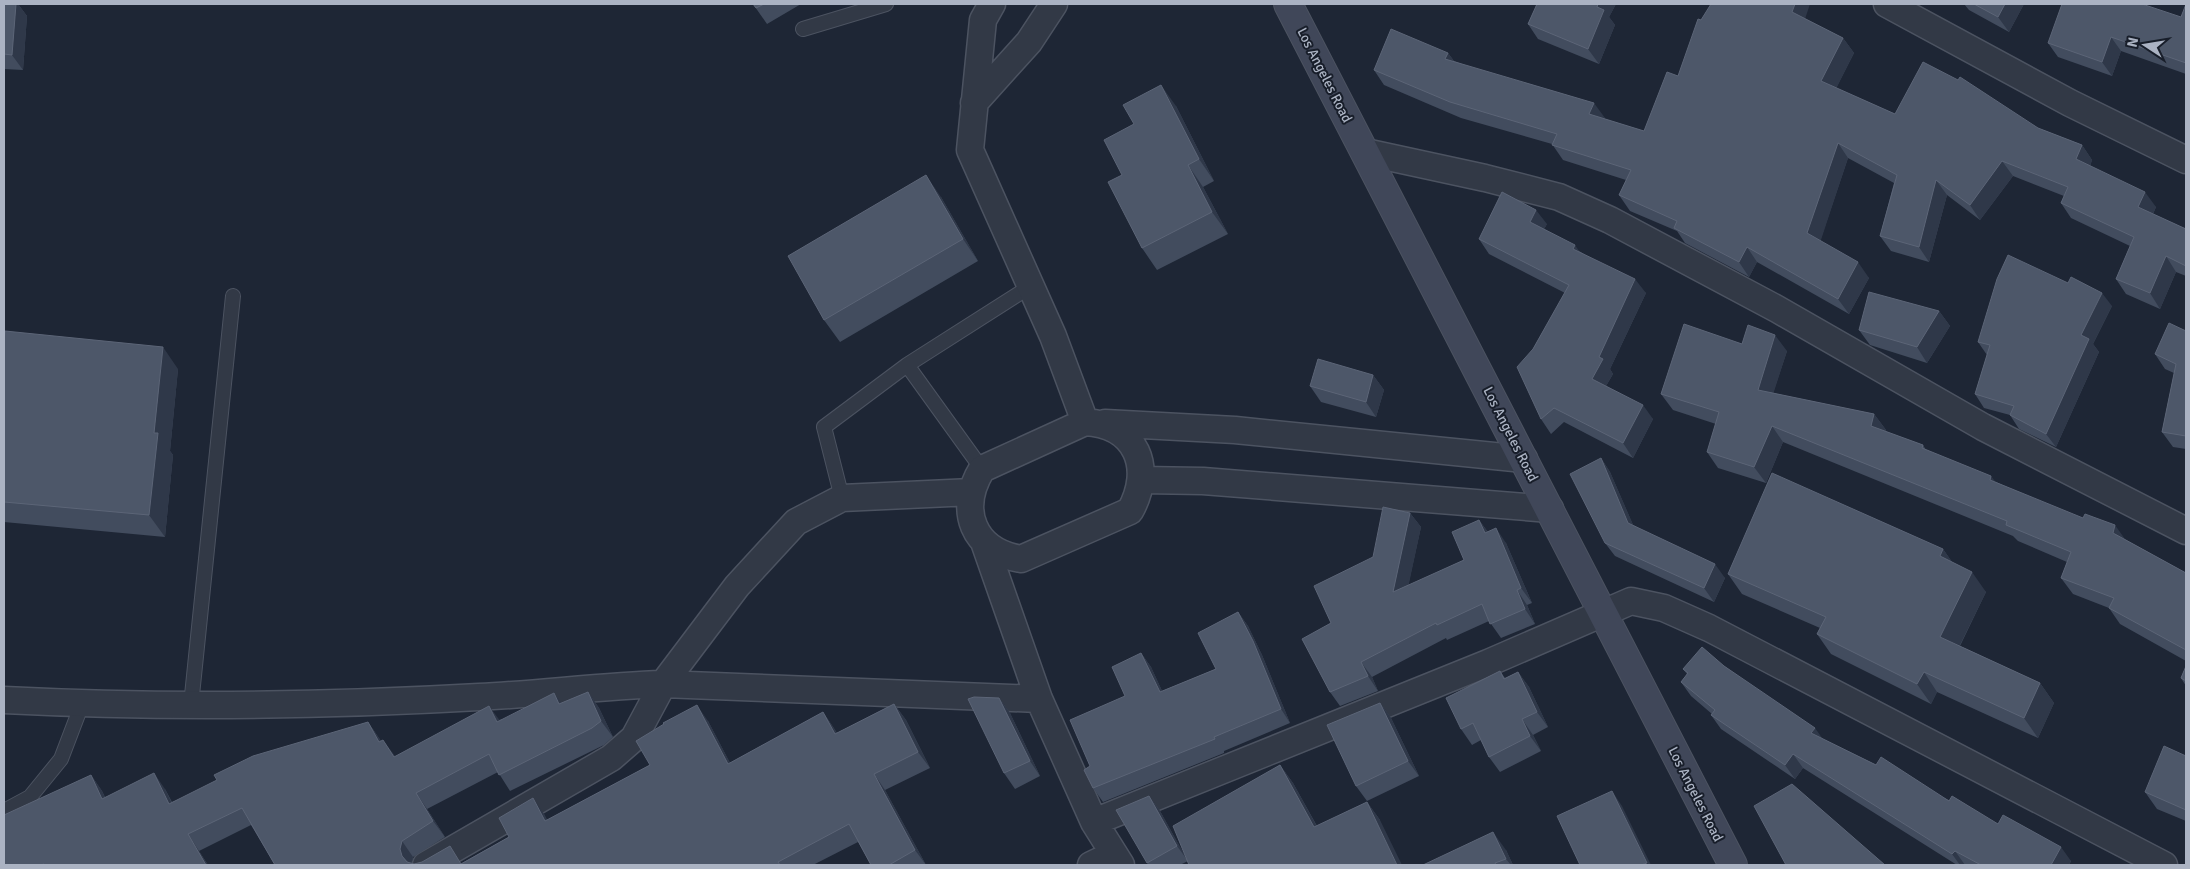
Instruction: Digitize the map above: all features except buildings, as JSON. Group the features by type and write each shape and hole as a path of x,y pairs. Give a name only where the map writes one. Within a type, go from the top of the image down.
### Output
{"main road":[{"name":"Los Angeles Road","path":"1288,4 1733,865"}],"street":[{"path":"977,481 971,517 976,531 994,551 1007,557 1021,560 1130,511 1139,496 1142,480 1141,463 1134,448 1125,436 1113,428 1092,422 970,150 983,20 992,4"},
{"path":"974,103 1030,42 1054,4"},
{"path":"1887,4 2070,103 2186,160"},
{"path":"1365,152 1485,178 1559,197 1610,220 1777,309 1983,427 2186,531"},
{"path":"426,865 611,758 634,738 663,684 737,586 796,522 842,498 977,481 1092,422 1235,430 1524,459"},
{"path":"1142,480 1203,481 1550,510"},
{"path":"984,542 1039,699 1094,822 1109,862"},
{"path":"1010,617 1021,560"},
{"path":"1094,822 1488,663 1631,601 1664,608 1709,628 2164,865"},
{"path":"4,700 82,704 192,705 479,697 663,684 1039,699"}],"lane":[{"path":"803,28 886,4"},
{"path":"842,498 824,427 907,366 1031,286"},
{"path":"192,705 233,296"},
{"path":"907,366 977,481"},
{"path":"4,811 30,797 61,758 82,704"}]}
